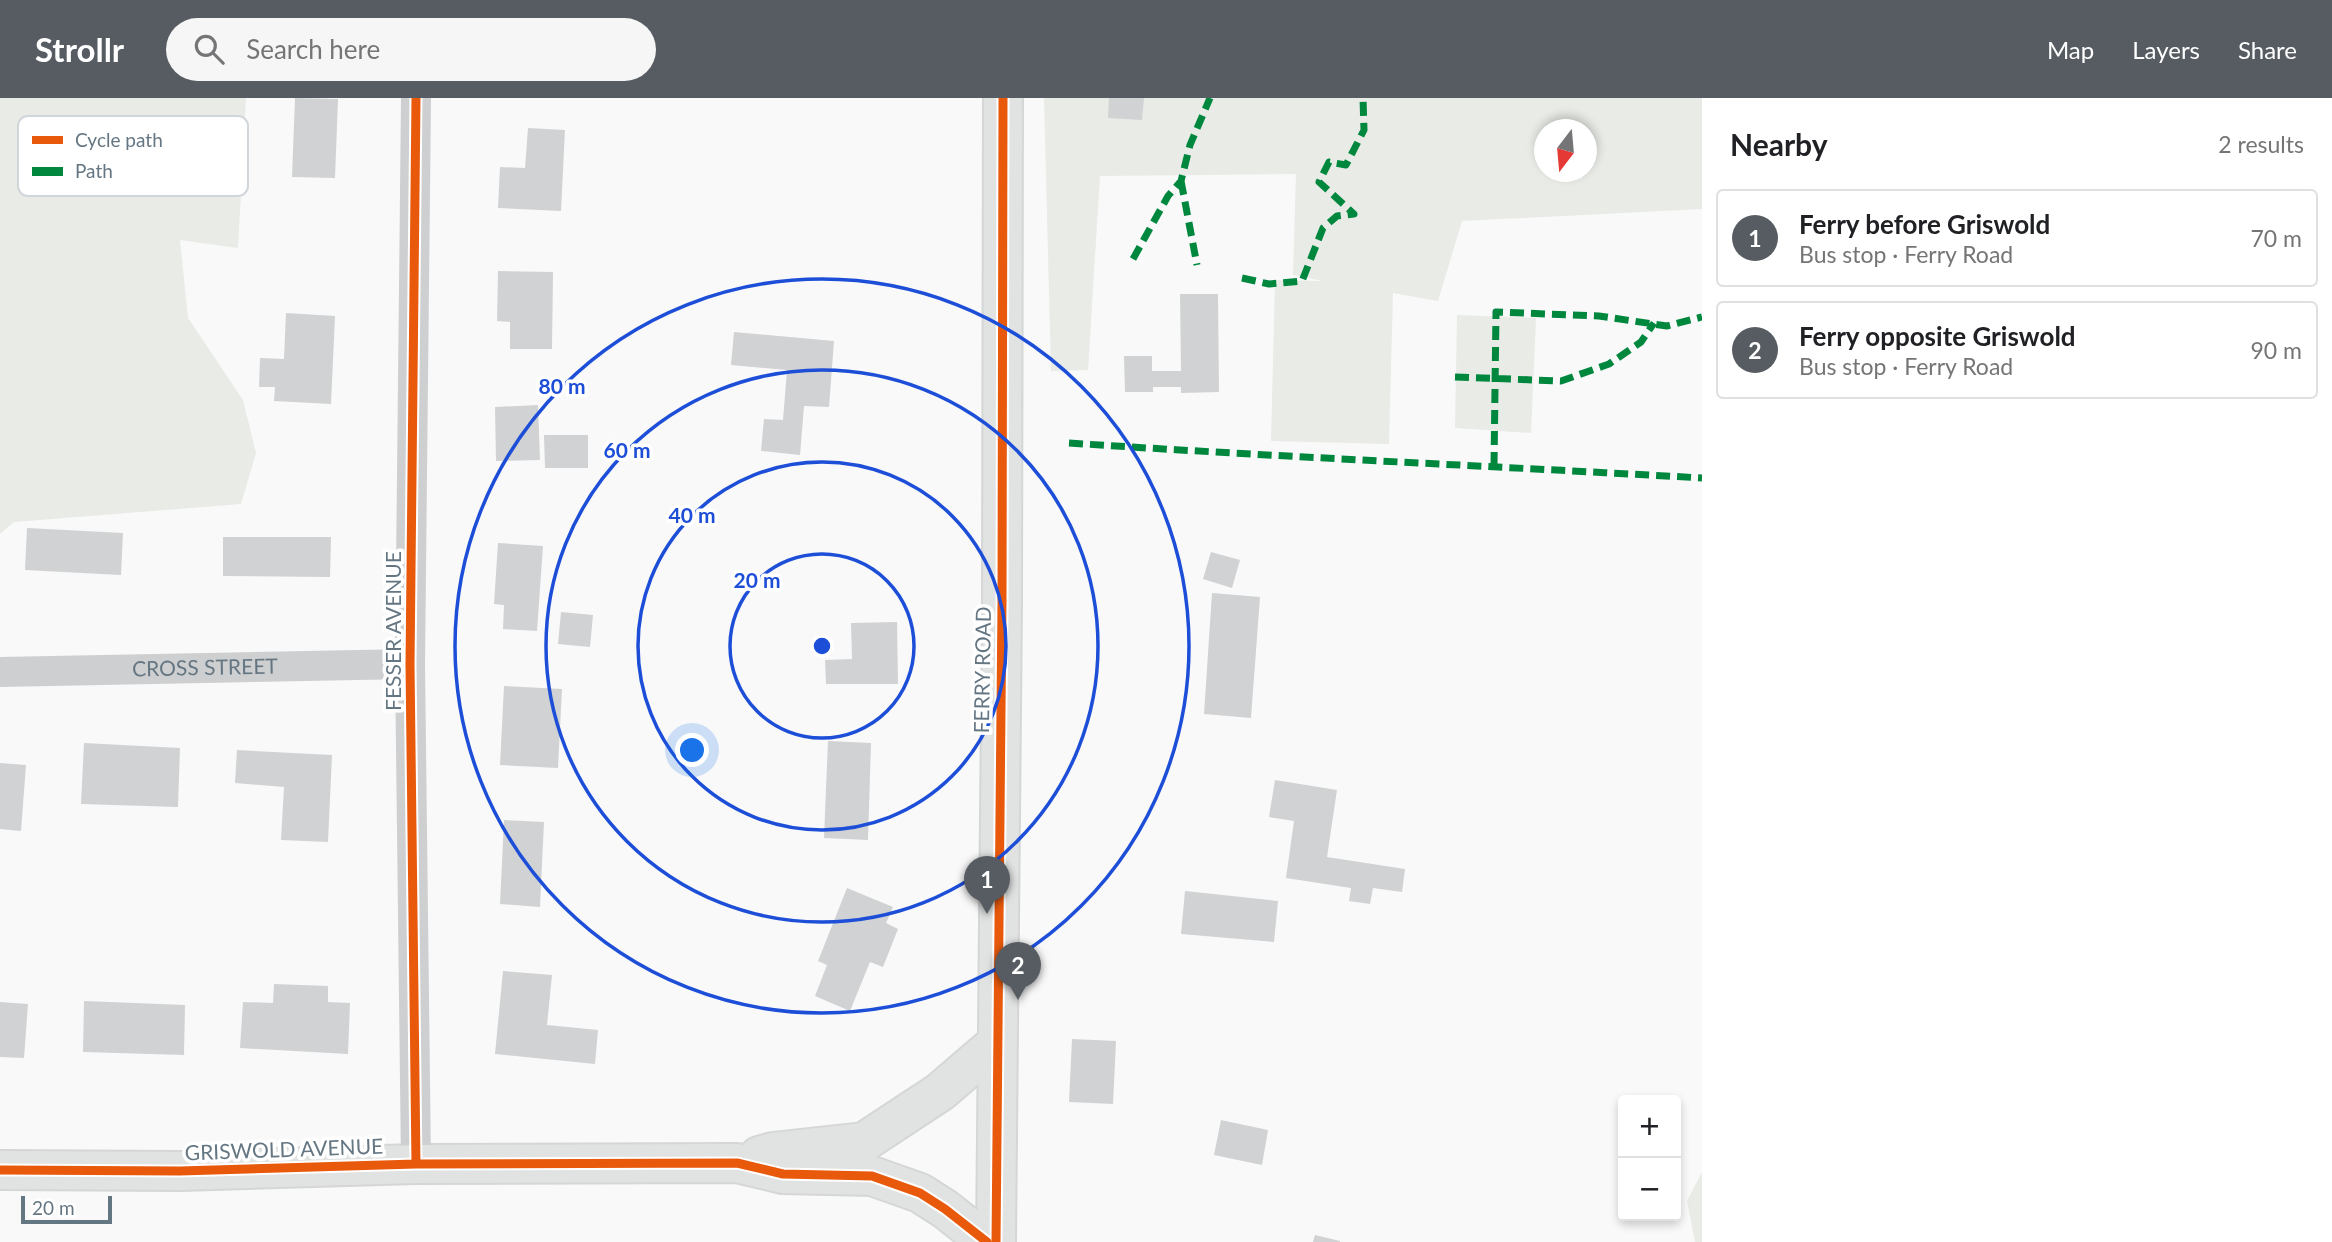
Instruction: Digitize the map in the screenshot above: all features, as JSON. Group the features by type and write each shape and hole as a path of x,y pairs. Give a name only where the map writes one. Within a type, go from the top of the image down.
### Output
{"street":[{"name":"FESSER AVENUE","path":"416,98 410,664 416,1164"},
{"name":"FERRY ROAD","path":"996,1242 1003,98"},
{"name":"CROSS STREET","path":"0,672 410,664"},
{"path":"737,1163 774,1152 864,1142 940,1092 997,1043"},
{"path":"737,1163 783,1174 872,1176 920,1193 987,1242"},
{"name":"GRISWOLD AVENUE","path":"0,1170 180,1171 416,1164 737,1163"}],"shaded area":[{"path":"0,98 246,98 245,116 18,116 18,196 241,196 238,248 180,240 188,318 243,400 256,453 241,504 14,522 0,534"},
{"path":"1044,98 1702,98 1702,209 1462,221 1438,301 1393,293 1389,444 1271,441 1275,280 1323,281 1293,275 1296,174 1100,176 1088,370 1051,371"},
{"path":"1457,315 1536,318 1531,433 1455,428"},
{"path":"1702,1172 1702,1242 1695,1242 1687,1201"}],"building":[{"path":"295,98 338,99 335,178 292,177"},
{"path":"1109,98 1144,98 1142,120 1108,118"},
{"path":"528,128 565,130 561,211 498,208 500,167 525,168"},
{"path":"498,271 553,272 552,349 510,349 510,322 497,321"},
{"path":"1180,294 1218,294 1219,392 1181,393 1181,387 1153,387 1153,392 1125,392 1124,356 1152,356 1152,371 1181,371"},
{"path":"286,313 335,316 331,404 274,401 275,387 259,387 260,358 284,359"},
{"path":"734,332 834,341 829,407 804,406 800,455 761,451 764,419 783,420 787,370 731,365"},
{"path":"538,405 540,460 496,461 495,407"},
{"path":"544,435 588,435 588,468 545,468"},
{"path":"27,528 123,533 121,575 25,570"},
{"path":"223,537 331,537 330,577 223,576"},
{"path":"498,543 543,546 537,631 503,629 504,605 494,604"},
{"path":"1211,552 1240,560 1232,588 1203,579"},
{"path":"1212,593 1260,597 1251,718 1204,714"},
{"path":"561,612 593,615 590,647 558,644"},
{"path":"897,622 898,684 826,684 825,660 852,659 851,623"},
{"path":"504,686 562,689 558,768 500,765"},
{"path":"828,741 871,743 868,840 824,838"},
{"path":"84,743 180,748 178,807 81,804"},
{"path":"237,750 332,755 328,842 281,840 284,787 235,783"},
{"path":"0,763 26,765 21,831 0,829"},
{"path":"1275,780 1337,790 1327,857 1405,869 1402,892 1373,888 1370,904 1349,901 1351,888 1286,878 1294,821 1269,817"},
{"path":"504,820 544,822 540,907 500,904"},
{"path":"847,888 893,907 886,923 898,929 883,967 870,962 850,1011 815,996 827,965 818,961"},
{"path":"1185,891 1278,901 1274,942 1181,934"},
{"path":"503,971 552,975 547,1025 598,1030 595,1064 495,1054"},
{"path":"274,984 328,986 328,1002 350,1003 348,1054 240,1048 243,1002 273,1003"},
{"path":"84,1001 185,1005 184,1055 83,1052"},
{"path":"0,1002 28,1004 24,1058 0,1057"},
{"path":"1072,1039 1116,1041 1113,1104 1069,1102"},
{"path":"1221,1120 1268,1130 1262,1165 1214,1155"},
{"path":"1315,1235 1340,1241 1340,1242 1313,1242"}],"marked path":[{"path":"1133,259 1168,196 1181,181 1190,145 1210,98"},
{"path":"1242,278 1269,284 1302,281 1323,228 1337,216 1354,214 1319,182 1329,162 1346,165 1364,130 1363,98"},
{"path":"1181,181 1197,265"},
{"path":"1494,466 1496,312 1599,316 1667,326 1702,317"},
{"path":"1455,377 1561,381 1609,364 1641,342 1654,323"},
{"path":"1069,443 1702,478"}],"cycle path":[{"path":"416,98 410,664 416,1164"},
{"path":"996,1242 1003,98"},
{"path":"0,1170 180,1171 416,1164 737,1163 783,1174 872,1176 920,1193 987,1242"}],"place":[{"name":"Ferry before Griswold","path":"987,914"},
{"name":"Ferry opposite Griswold","path":"1018,1000"}]}
